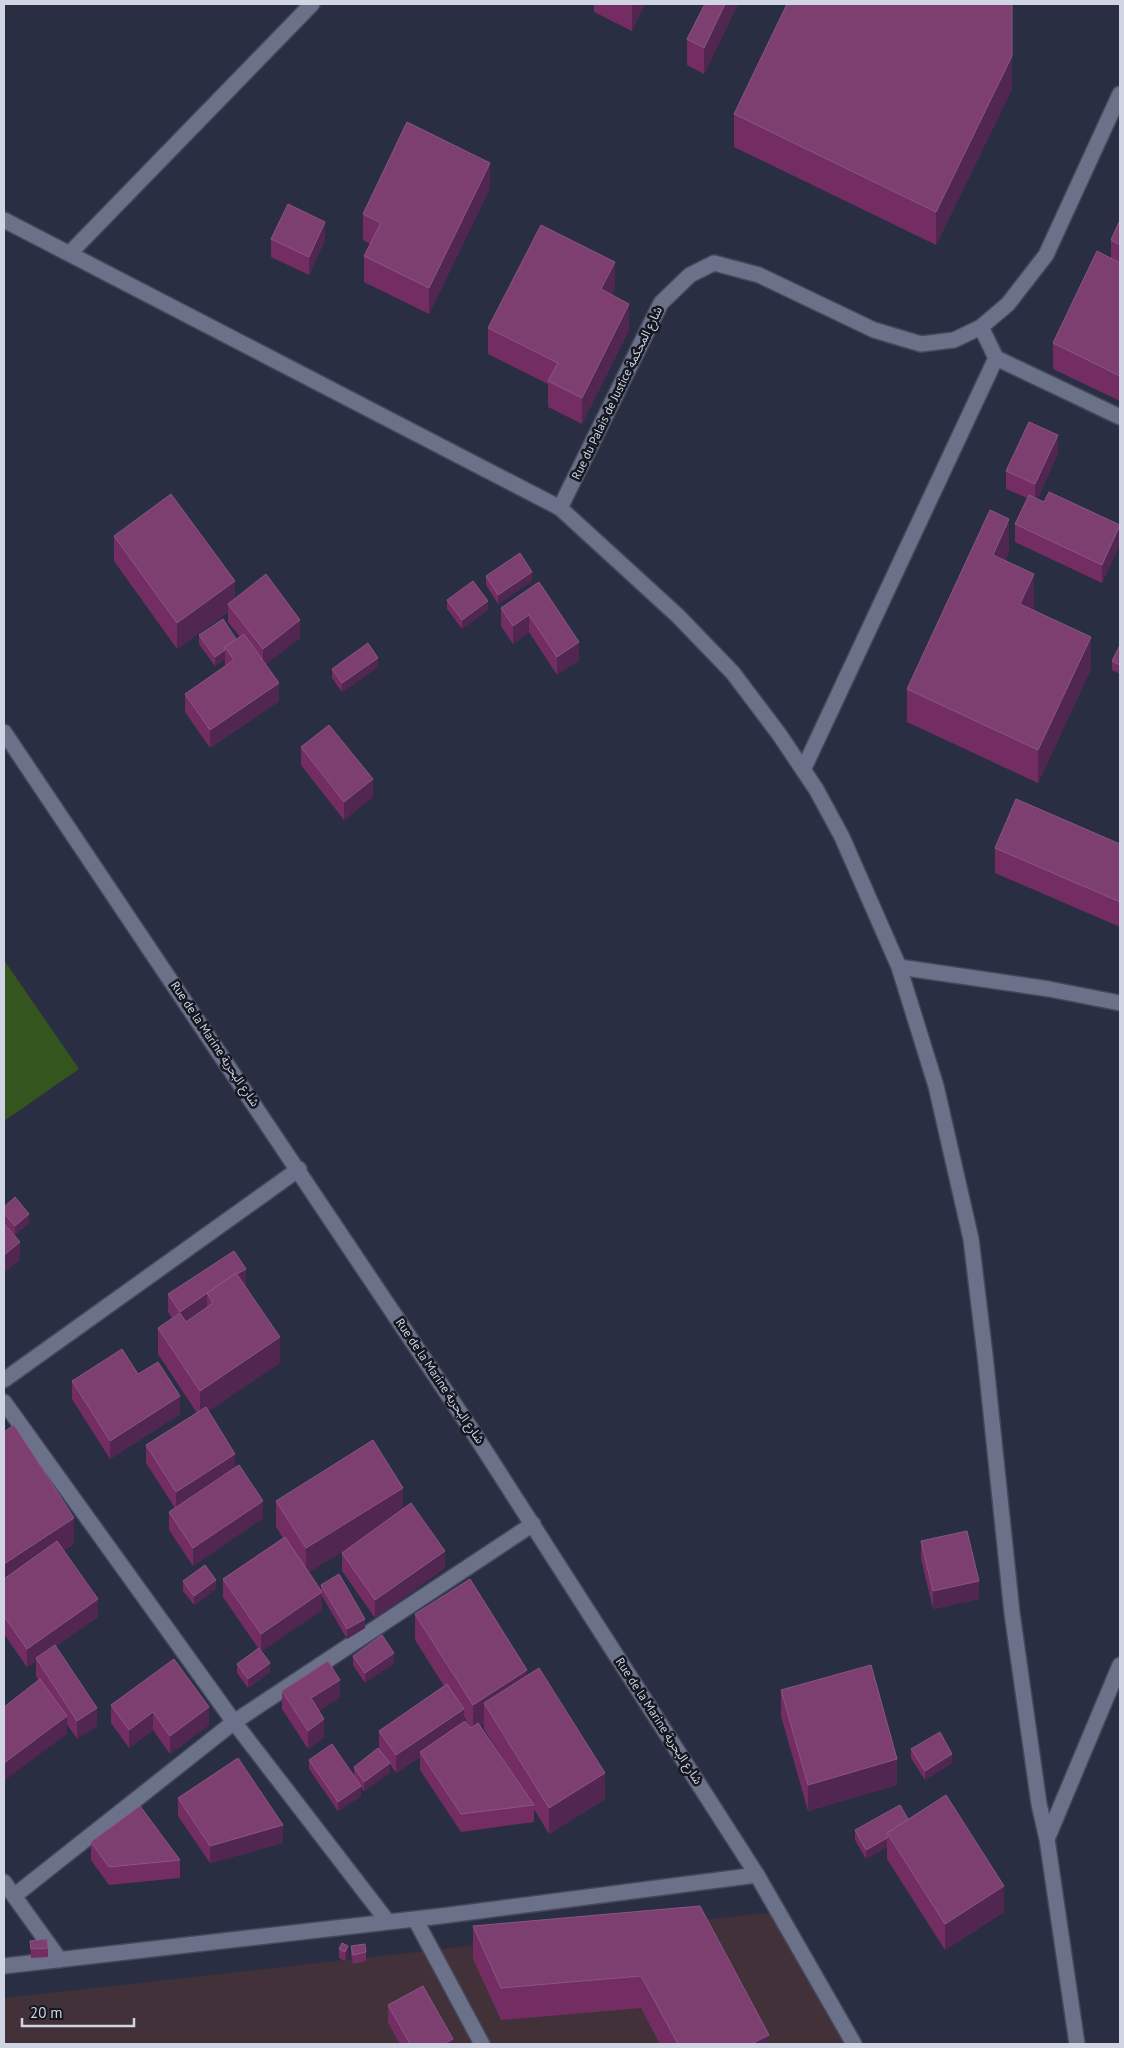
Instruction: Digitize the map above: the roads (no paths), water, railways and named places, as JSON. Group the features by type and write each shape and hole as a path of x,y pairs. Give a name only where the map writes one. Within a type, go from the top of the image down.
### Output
{"street":[{"path":"70,253 312,4"},
{"name":"Rue du Palais de Justice شارع المحكمة","path":"560,508 661,303 690,275 714,263 759,275 874,330 921,344 954,340 981,327 1008,304 1046,255 1120,94"},
{"path":"4,220 560,508 678,616 733,673 816,789 842,837 899,968 936,1086 971,1239 986,1355 1012,1613 1039,1804 1047,1840 1077,2044"},
{"path":"981,327 996,358 1120,417"},
{"path":"803,770 996,358"},
{"name":"Rue de la Marine شارع البحرية","path":"4,732 299,1170 534,1524 757,1875 854,2044"},
{"path":"899,968 1049,990 1120,1003"},
{"path":"4,1380 299,1170"},
{"path":"4,1402 234,1722 388,1922"},
{"path":"14,1896 234,1722 534,1524"},
{"path":"1047,1840 1120,1665"},
{"path":"4,1966 415,1919 757,1875"},
{"path":"4,1882 60,1960"},
{"path":"415,1919 482,2044"}]}
